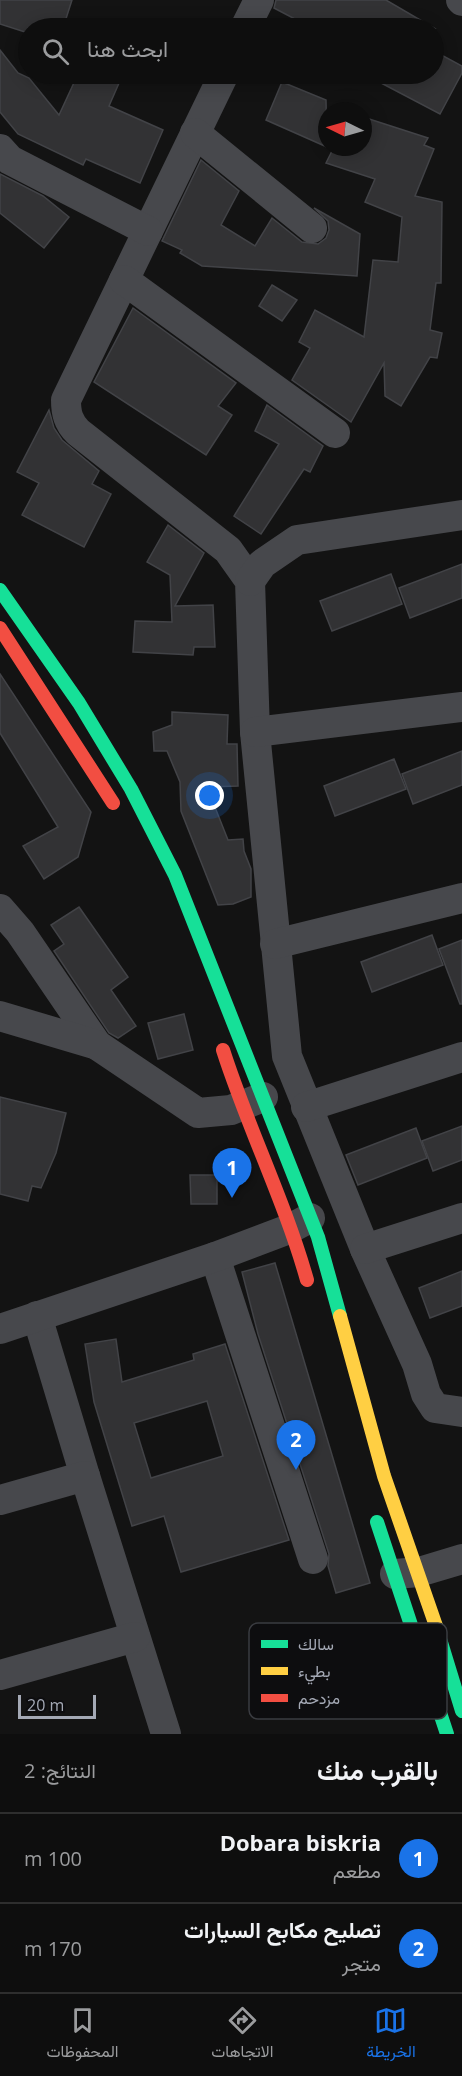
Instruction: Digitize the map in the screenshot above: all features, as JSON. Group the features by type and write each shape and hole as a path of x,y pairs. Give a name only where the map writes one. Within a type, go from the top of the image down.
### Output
{"main road":[{"path":"0,590 79,703 131,789 175,875 252,1101 299,1224 298,1248 310,1293"},
{"path":"0,628 112,800 122,819"},
{"path":"217,1033 242,1071 299,1224 318,1237 384,1476 419,1623"},
{"path":"372,1507 407,1573 427,1623"},
{"path":"447,1673 462,1711"},
{"path":"443,1719 447,1734"}],"street":[{"path":"250,18 259,0"},
{"path":"219,84 66,400 66,412 71,424 228,550 250,580 255,732 287,1056 365,1249 417,1364 426,1394 435,1408 462,1412"},
{"path":"195,134 312,228"},
{"path":"0,149 10,160 148,231"},
{"path":"124,280 335,433"},
{"path":"250,580 262,564 297,540 462,515"},
{"path":"255,732 462,707"},
{"path":"275,944 462,898"},
{"path":"0,909 20,933 97,1046"},
{"path":"0,1016 97,1046 198,1113 215,1113 252,1101"},
{"path":"242,1071 287,1056"},
{"path":"306,1107 462,1057"},
{"path":"365,1249 462,1218"},
{"path":"0,1329 215,1257 299,1224"},
{"path":"215,1257 313,1559"},
{"path":"37,1316 166,1734"},
{"path":"0,1500 85,1476"},
{"path":"407,1573 462,1559"},
{"path":"0,1675 135,1637"}],"building":[{"path":"0,0 72,0 66,18 18,18 18,30 0,24"},
{"path":"276,0 386,0 417,18 293,18 274,8"},
{"path":"0,50 18,73 18,84 34,84 59,115 73,84 119,84 109,106 163,130 140,183 86,159 83,165 18,134 0,112"},
{"path":"444,56 462,66 462,73 440,114 383,84 444,84"},
{"path":"281,84 287,84 326,100 326,102 318,102 318,143 266,120"},
{"path":"372,120 428,138 424,145 434,149 415,196 442,202 441,283 436,283 430,330 442,333 437,358 430,357 401,406 385,396 384,363 351,422 292,380 310,348 299,342 315,310 364,337 373,260 398,262 402,217 365,202 375,179 326,163 330,156 372,156"},
{"path":"201,160 239,191 221,225 255,246 272,218 302,242 318,244 326,238 329,230 328,221 314,208 360,234 357,276 202,266 180,253 182,250 162,241"},
{"path":"0,174 43,196 69,217 44,248 0,213"},
{"path":"272,285 297,300 282,321 259,306"},
{"path":"133,308 236,383 218,406 232,415 206,455 94,382"},
{"path":"267,405 323,446 310,472 304,469 261,534 234,516 279,444 255,431"},
{"path":"49,410 54,428 62,440 99,471 92,484 111,494 84,547 22,515 39,483 17,472"},
{"path":"168,525 204,553 175,606 213,605 215,647 194,647 193,655 133,652 135,621 172,622 170,575 147,562"},
{"path":"462,564 462,598 410,618 399,588"},
{"path":"391,574 402,604 332,631 320,601"},
{"path":"0,674 91,812 78,857 44,879 23,846 58,827 0,733"},
{"path":"172,712 228,715 227,744 237,744 238,786 207,787 228,840 243,839 244,851 251,869 251,897 233,904 218,905 181,811 180,782 167,751 154,751 153,732 172,725"},
{"path":"462,751 462,785 413,804 402,774"},
{"path":"394,759 406,789 335,816 324,786"},
{"path":"79,907 128,977 111,990 136,1026 118,1038 109,1033 54,951 64,944 51,925"},
{"path":"432,935 443,965 372,992 361,962"},
{"path":"462,940 462,1004 460,1004 439,949"},
{"path":"184,1014 193,1050 158,1059 148,1023"},
{"path":"0,1097 66,1113 56,1153 41,1188 32,1186 28,1201 0,1194"},
{"path":"462,1126 462,1160 433,1171 422,1141"},
{"path":"416,1128 427,1158 358,1185 346,1155"},
{"path":"190,1175 217,1175 217,1204 191,1204"},
{"path":"275,1263 370,1583 336,1593 328,1566 329,1554 258,1334 242,1272"},
{"path":"462,1271 462,1306 430,1318 419,1288"},
{"path":"116,1339 122,1382 194,1360 193,1354 225,1344 289,1540 181,1572 164,1516 132,1526 94,1402 85,1344","holes":["207,1401 223,1456 151,1478 134,1423"]}],"traffic: fast":[{"path":"0,590 79,703 131,789 175,875 318,1237 340,1316"},
{"path":"377,1522 410,1623"},
{"path":"447,1662 462,1711"},
{"path":"442,1719 447,1734"}],"traffic: slow":[{"path":"340,1316 384,1476 435,1623"}],"traffic: jam":[{"path":"0,628 113,803"},
{"path":"223,1050 288,1222 307,1280"}],"place":[{"name":"Dobara biskria","path":"232,1198"},
{"name":"تصليح مكابح السيارات","path":"296,1470"}]}
